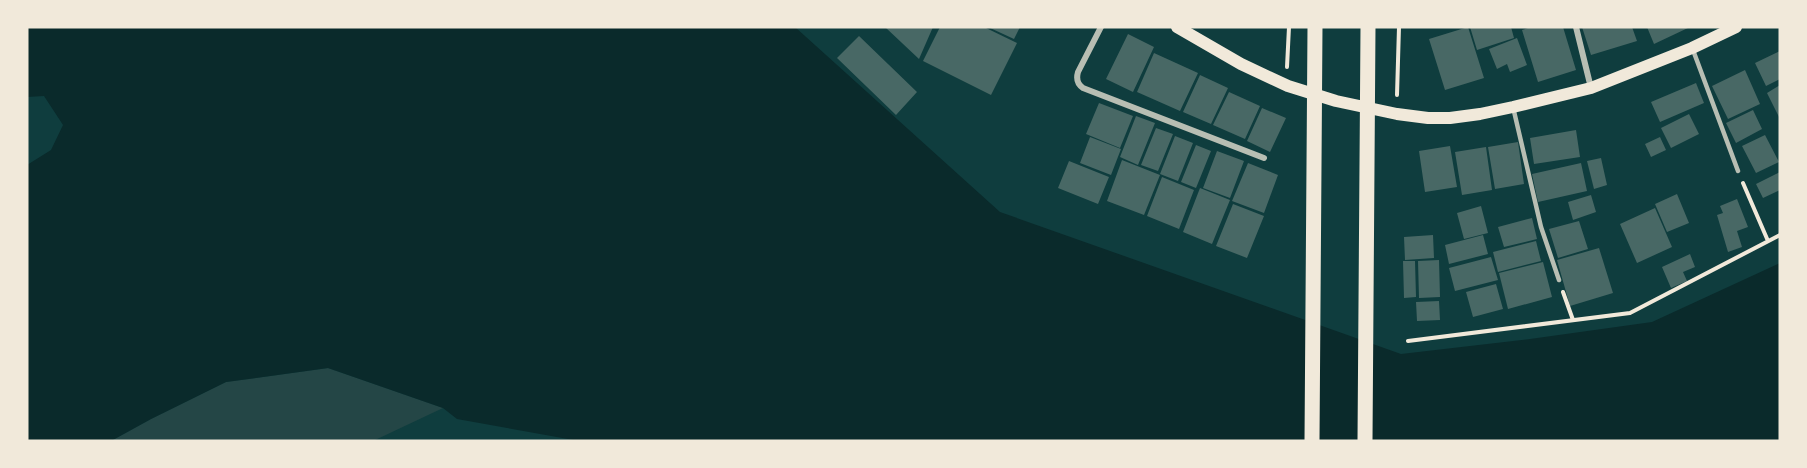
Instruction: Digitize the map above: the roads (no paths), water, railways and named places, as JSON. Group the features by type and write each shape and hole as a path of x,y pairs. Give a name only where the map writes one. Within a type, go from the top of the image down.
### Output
{"main road":[{"path":"1177,27 1241,64 1288,86 1336,101 1428,118 1480,114 1591,88 1692,48 1736,27"},
{"path":"1312,441 1316,27"},
{"path":"1365,441 1368,27"}],"street":[{"path":"1101,27 1078,72 1079,85 1264,158"},
{"path":"1576,27 1591,88"}],"lane":[{"path":"1692,48 1738,171"},
{"path":"1513,107 1540,227 1559,280"}]}
